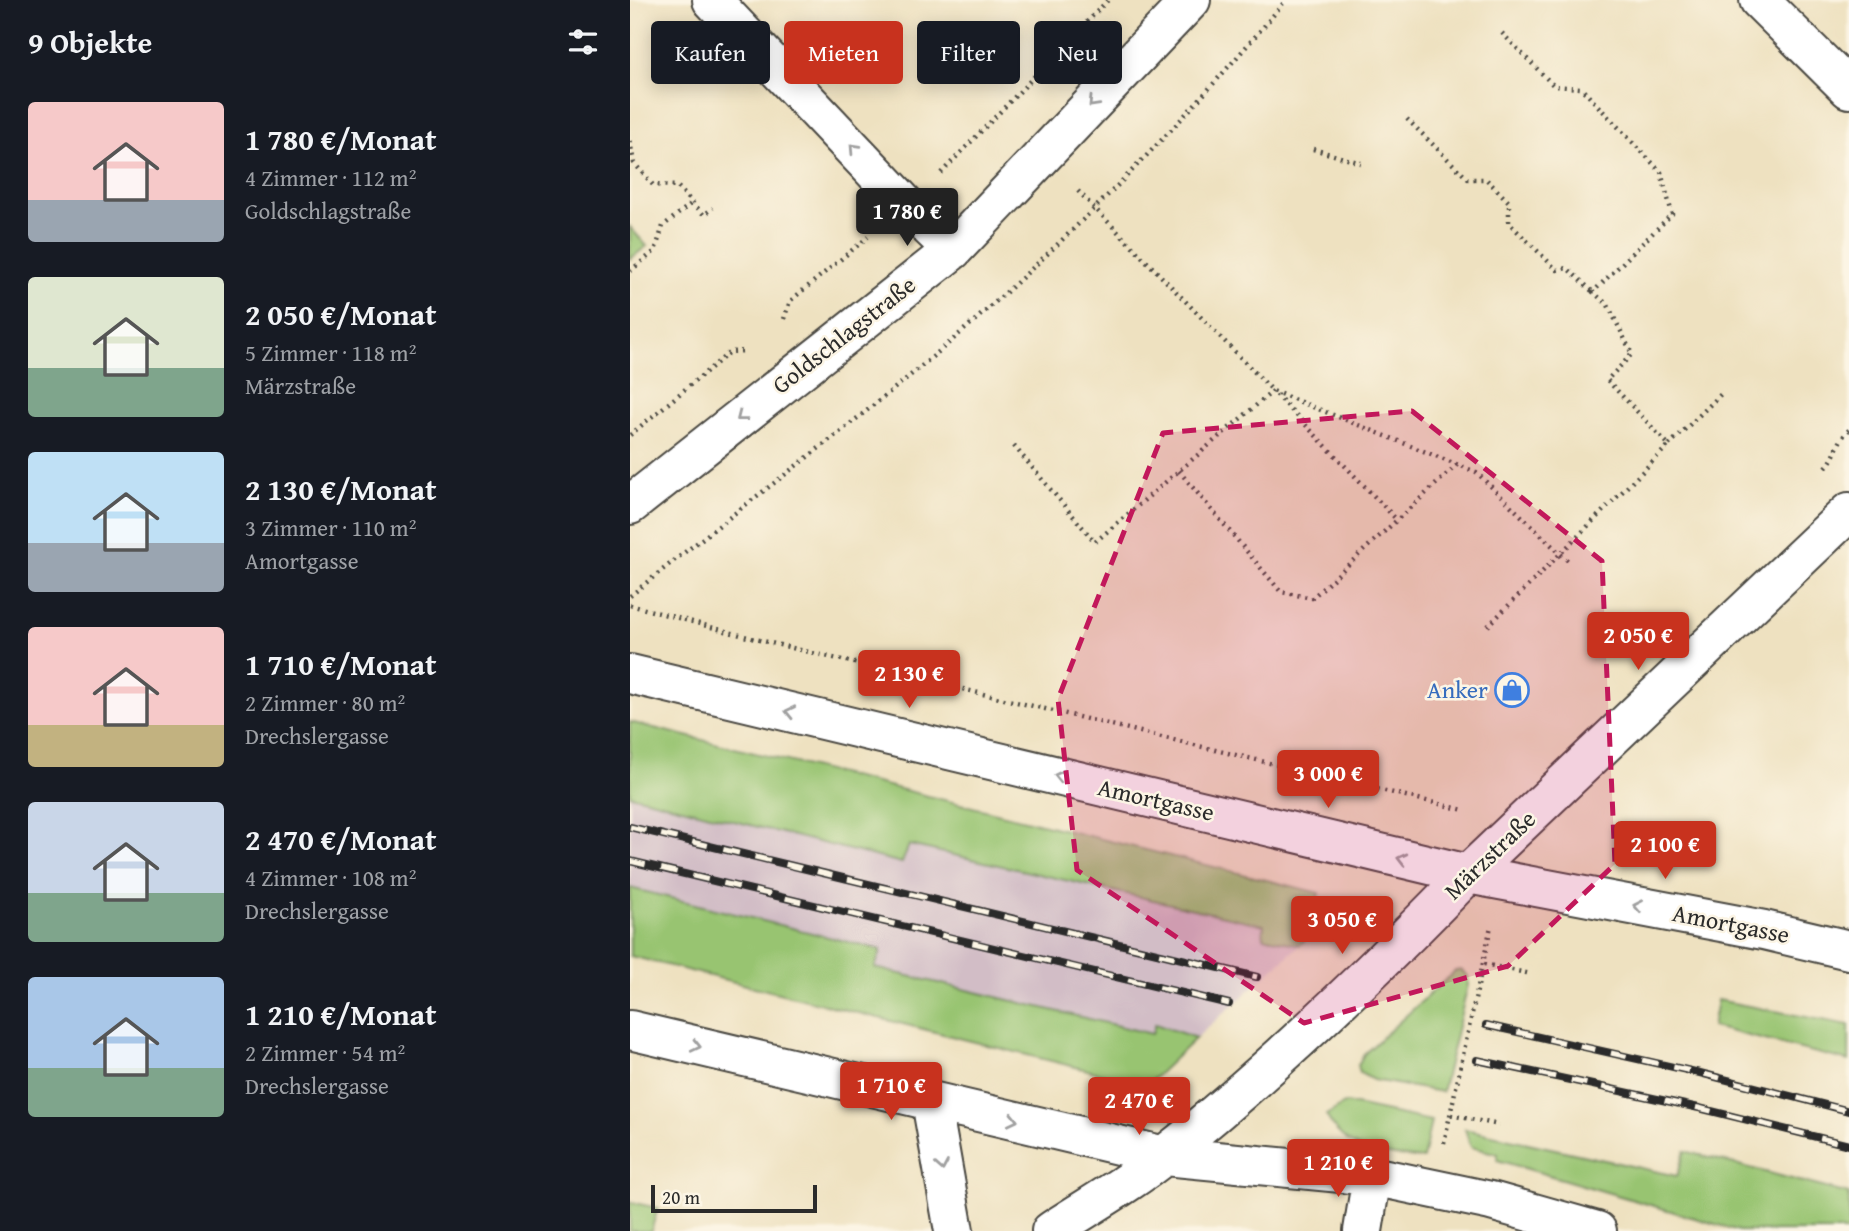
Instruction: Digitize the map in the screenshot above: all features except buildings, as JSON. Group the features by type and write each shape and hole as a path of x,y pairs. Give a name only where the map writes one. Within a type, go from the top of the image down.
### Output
{"street":[{"path":"712,0 906,205 953,250"},
{"name":"Goldschlagstraße","path":"630,505 953,250 1191,0"},
{"path":"1759,0 1849,89"},
{"name":"Märzstraße","path":"1051,1231 1165,1156 1255,1078 1418,927 1485,878 1849,512"},
{"name":"Amortgasse","path":"630,674 1485,878 1763,930 1849,950"},
{"path":"630,1030 1165,1156 1371,1176 1434,1188 1597,1231"},
{"path":"931,1101 954,1231"},
{"path":"1363,1231 1371,1176"}],"path":[{"path":"630,596 839,433 972,323 1096,208 1238,57 1286,0"},
{"path":"1499,30 1554,86 1581,88 1661,172 1672,214 1593,292"},
{"path":"1407,119 1468,179 1486,179 1509,202 1509,223 1557,270 1567,268 1608,305 1632,354 1607,380 1669,445"},
{"path":"630,141 634,163 653,185 677,186 704,215 713,208"},
{"path":"1313,149 1361,163"},
{"path":"1041,158 1096,208 1397,520"},
{"path":"630,271 655,251 663,226 692,203"},
{"path":"1273,391 1476,472 1567,561"},
{"path":"1014,446 1095,542 1273,391"},
{"path":"1488,626 1721,394"},
{"path":"1179,471 1281,592 1312,598 1459,463"},
{"path":"630,605 768,642 1464,810"},
{"path":"1434,1188 1483,964 1485,878"},
{"path":"1483,964 1531,974"},
{"path":"1451,1115 1499,1125"}],"highlighted area":[{"path":"1412,411 1602,561 1615,864 1508,966 1304,1023 1077,870 1058,699 1163,433"}],"shaded area":[{"path":"630,795 902,862 909,845 1264,925 1263,937 1300,945 1196,1038 1155,1024 1153,1034 875,968 880,950 630,888"}],"green space":[{"path":"630,227 647,246 630,259"},
{"path":"630,722 1319,893 1310,935 1300,945 1263,937 1264,925 909,845 902,863 630,795"},
{"path":"630,888 881,950 875,968 1152,1034 1155,1024 1196,1038 1147,1085 630,956"},
{"path":"1461,970 1468,976 1468,985 1442,1092 1373,1080 1360,1073 1358,1065 1364,1054 1455,971"},
{"path":"1717,1000 1849,1025 1849,1061 1712,1027"},
{"path":"1346,1103 1431,1121 1423,1159 1379,1154 1355,1146 1345,1139 1326,1115"},
{"path":"1465,1129 1677,1176 1685,1151 1849,1194 1849,1231 1739,1231 1497,1160 1498,1154 1471,1147"},
{"path":"630,1202 658,1208 651,1231 630,1231"}],"railway":[{"path":"630,827 1257,977"},
{"path":"630,861 1229,1004"},
{"path":"1486,1025 1700,1073 1849,1111"},
{"path":"1477,1060 1699,1108 1849,1145"}],"place":[{"name":"Anker","path":"1512,690"}]}
